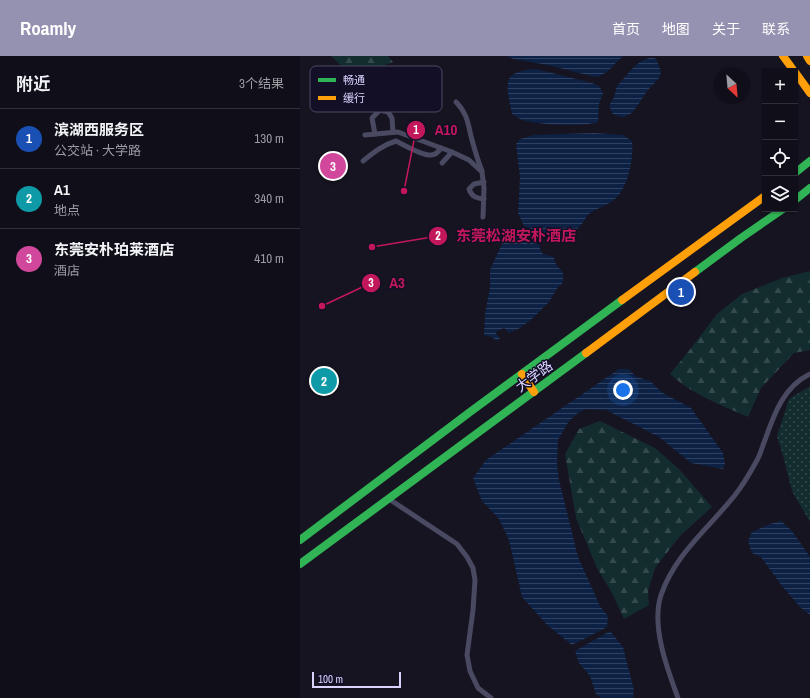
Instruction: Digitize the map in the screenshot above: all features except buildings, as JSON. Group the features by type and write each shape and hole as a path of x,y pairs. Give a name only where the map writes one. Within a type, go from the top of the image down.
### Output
{"main road":[{"path":"783,56 791,68"},
{"path":"807,56 810,61"},
{"path":"798,77 808,91 810,97"},
{"path":"798,171 809,162"},
{"path":"798,198 809,189"},
{"name":"大学路","path":"300,540 522,374 762,198"},
{"name":"大学路","path":"300,564 741,238 779,212"},
{"path":"522,374 534,392"}],"street":[{"path":"456,102 461,107 468,121 482,172 484,182 483,217"},
{"path":"375,134 372,118 378,112"},
{"path":"388,112 392,118 393,132"},
{"path":"364,135 398,132 452,152 468,160 482,172"},
{"path":"363,161 379,148 396,141 430,155 438,152 441,148"},
{"path":"442,163 452,152"},
{"path":"484,182 474,184 469,189 471,195 484,199"},
{"path":"678,698 669,674 661,644 658,618 661,595 673,568 735,495 757,461 769,428 785,394 800,379 810,374"},
{"path":"389,499 457,544 473,568 475,580 473,610 467,655 470,671 478,688 492,698"}],"green space":[{"path":"331,56 388,56 393,62 382,66 341,66"},
{"path":"810,271 810,350 794,353 761,388 748,417 697,393 670,374 717,314 742,294 782,278"},
{"path":"810,386 810,522 792,491 777,436 789,399"},
{"path":"600,421 655,448 679,469 712,507 680,536 655,568 648,591 649,605 624,619 612,593 597,568 576,518 565,454 579,429"}],"water":[{"path":"507,56 624,56 604,74 595,77 548,65 513,59"},
{"path":"649,58 655,58 657,62 660,71 659,78 648,90 634,111 625,117 620,117 613,114 609,106 614,97 617,86 641,61"},
{"path":"536,69 599,86 603,93 599,104 598,122 572,125 549,124 530,122 520,119 512,114 508,95 508,82 516,73 524,70"},
{"path":"594,133 623,135 632,141 631,164 627,180 620,194 612,201 587,216 579,227 566,235 555,236 524,226 518,213 520,177 516,144 520,139 534,135"},
{"path":"507,233 527,242 530,241 540,245 540,249 543,254 554,257 555,262 562,272 563,279 562,284 558,287 549,302 533,318 520,328 509,333 504,328 497,331 496,334 500,338 497,341 492,337 484,335 485,315 490,287 490,270"},
{"path":"619,369 628,369 637,377 650,381 663,393 691,408 723,453 725,464 723,469 691,463 659,437 606,410 586,409 578,413 569,421 558,440 557,464 559,480 578,557 600,606 608,616 607,627 572,645 547,625 522,597 509,540 499,519 482,501 473,478 486,460"},
{"path":"781,521 792,531 810,557 810,615 800,607 782,586 761,557 752,553 748,541 752,532"},
{"path":"610,631 623,647 634,690 633,698 601,698 596,694 590,676 579,663 575,651"}],"traffic: fast":[{"path":"798,171 810,161"},
{"path":"798,198 810,188"},
{"path":"695,272 779,212"},
{"path":"300,540 622,300"},
{"path":"300,564 586,353"}],"traffic: slow":[{"path":"783,56 792,68"},
{"path":"807,56 810,61"},
{"path":"798,76 810,93"},
{"path":"622,300 762,198"},
{"path":"586,353 695,272"},
{"path":"522,374 534,392"}],"place":[{"name":"东莞安朴珀莱酒店","path":"333,166"},
{"name":"A10","path":"404,191"},
{"name":"东莞松湖安朴酒店","path":"372,247"},
{"name":"滨湖西服务区","path":"681,292"},
{"name":"A3","path":"322,306"},
{"name":"A1","path":"324,381"}]}
